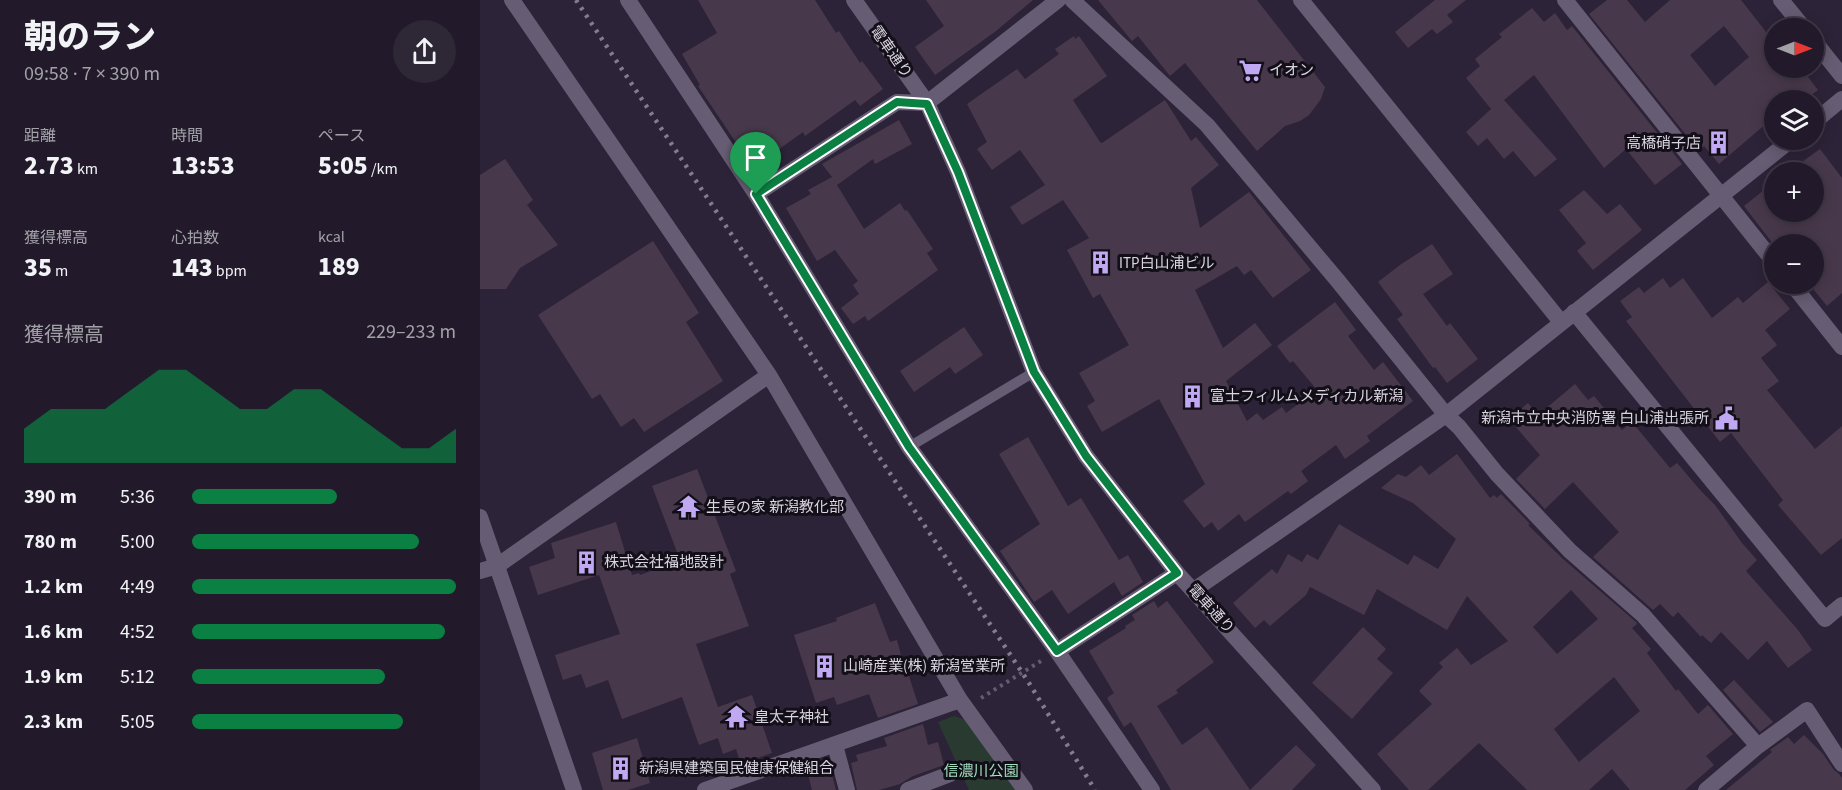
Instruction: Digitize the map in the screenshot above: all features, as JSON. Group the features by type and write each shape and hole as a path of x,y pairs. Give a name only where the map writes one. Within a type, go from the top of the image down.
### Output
{"street":[{"path":"512,0 770,375 960,700 1025,790"},
{"path":"628,0 756,194 909,447 1057,651 1152,790"},
{"name":"電車通り","path":"854,0 927,104 958,172 1034,372 1086,456 1177,573 1373,790"},
{"path":"756,194 897,102 927,104 1058,0"},
{"path":"1072,0 1207,124 1497,474 1570,551 1643,615 1758,746"},
{"path":"1301,0 1825,619 1842,605"},
{"path":"1565,0 1764,249"},
{"path":"1781,0 1796,18"},
{"path":"1824,54 1842,76"},
{"path":"1824,114 1842,99"},
{"path":"1194,590 1446,415 1778,150"},
{"path":"1800,294 1842,347"},
{"path":"480,571 497,566 770,375"},
{"path":"480,517 574,790"},
{"path":"1057,651 1177,573"},
{"path":"705,790 960,700"},
{"path":"1706,790 1758,746 1807,710 1842,764"},
{"path":"835,745 847,790"},
{"path":"908,790 950,774"}],"lane":[{"path":"909,447 1034,372"}],"path":[{"path":"960,700 983,698 1057,651"}],"green space":[{"name":"信濃川公園","path":"954,716 972,722 1016,790 969,790 938,722"}],"building":[{"path":"698,0 815,0 836,33 839,31 860,63 862,61 883,89 860,106 855,100 805,136 803,132 760,163 746,142 739,147 698,86 700,85 682,54 717,33"},
{"path":"926,0 1033,0 996,31 935,75 915,47 944,26"},
{"name":"イオン","path":"1098,0 1257,0 1325,87 1321,99 1309,115 1285,126 1257,151 1185,63 1170,76 1138,36 1132,41"},
{"path":"1435,0 1466,0 1447,15 1453,22 1437,34 1432,29 1408,48 1395,32"},
{"path":"1607,0 1627,0 1645,22 1670,0 1741,0 1764,29 1764,78 1809,78 1818,90 1764,90 1764,126 1719,164 1704,146 1699,151 1589,14","holes":["1724,26 1749,57 1715,86 1690,55"]},
{"path":"1532,8 1544,22 1555,13 1567,30 1572,26 1682,164 1655,185 1626,149 1604,168 1534,75 1504,100 1557,159 1535,177 1513,151 1504,159 1487,138 1478,146 1466,132 1491,109 1466,78 1480,66 1475,59 1502,37 1499,34"},
{"path":"1074,36 1075,39 1079,36 1107,76 1073,100 1100,142 1102,143 1165,100 1191,141 1196,137 1219,165 1191,188 1200,228 1249,192 1311,270 1273,298 1251,270 1244,275 1237,266 1195,290 1223,348 1255,323 1272,345 1226,381 1247,421 1257,413 1263,420 1282,407 1286,413 1317,390 1293,361 1290,363 1277,346 1335,302 1356,330 1348,336 1374,370 1383,362 1413,401 1367,436 1370,441 1345,459 1336,445 1301,471 1308,481 1291,494 1288,491 1245,522 1239,514 1218,531 1212,522 1204,528 1183,501 1205,484 1159,399 1102,432 1087,406 1095,401 1079,373 1129,345 1100,294 1093,298 1067,250 1089,238 1063,200 1022,225 1010,207 1045,185 1020,150 992,170 977,149 987,142 967,104 1017,69 1025,79 1059,54 1055,49"},
{"path":"899,120 912,144 875,164 873,159 837,185 864,229 900,203 933,249 927,253 938,270 868,321 865,316 853,324 841,308 859,294 853,285 858,281 835,250 817,261 786,208 811,194 808,190 832,177 822,164"},
{"path":"1821,150 1842,178 1842,293 1827,306 1817,294 1824,294 1824,234 1766,234 1744,206 1764,190 1764,222 1824,222 1824,162 1802,162"},
{"path":"505,159 533,200 527,205 558,245 520,268 506,289 480,289 480,175"},
{"path":"1584,190 1607,214 1620,204 1642,230 1593,270 1577,251 1586,243 1559,210"},
{"path":"653,241 699,313 686,322 723,381 644,432 634,418 621,427 600,394 592,399 538,315"},
{"path":"1432,244 1453,274 1423,294 1447,326 1450,323 1478,359 1447,383 1397,319 1403,315 1378,282"},
{"path":"1663,278 1670,288 1683,278 1712,318 1738,297 1743,303 1764,285 1764,294 1778,294 1790,309 1765,330 1777,345 1761,358 1779,381 1767,390 1815,449 1842,426 1842,538 1821,555 1778,505 1783,500 1731,433 1720,442 1626,321 1632,317 1620,301 1639,287 1644,293"},
{"path":"964,327 983,355 955,374 950,367 914,392 900,371"},
{"path":"1575,384 1588,400 1594,396 1622,430 1632,422 1670,468 1677,463 1715,505 1757,560 1746,571 1798,630 1812,650 1788,668 1767,641 1748,660 1721,632 1711,643 1702,635 1701,637 1678,612 1673,617 1660,604 1653,610 1593,557 1619,532 1573,482 1545,509 1516,479 1540,455 1509,419 1528,403 1538,415"},
{"path":"1028,437 1068,506 1081,498 1119,560 1128,555 1143,582 1122,596 1114,582 1068,614 1052,590 1034,602 1000,551 1040,524 999,454"},
{"path":"1457,454 1490,498 1494,495 1497,498 1501,494 1530,524 1528,525 1563,559 1636,622 1637,624 1632,628 1651,649 1647,653 1676,691 1678,689 1698,714 1708,705 1733,734 1706,756 1714,765 1685,790 1630,790 1612,769 1589,790 1527,790 1479,743 1428,790 1409,790 1377,754 1432,704 1419,691 1443,667 1439,663 1457,648 1471,665 1508,641 1467,596 1447,630 1377,589 1364,615 1310,587 1306,595 1270,626 1264,620 1255,628 1233,603 1272,569 1277,574 1288,554 1302,562 1307,554 1318,560 1339,524 1408,565 1414,555 1438,569 1456,539 1413,503 1381,488 1398,474 1406,477 1421,465 1429,475","holes":["1571,590 1598,619 1557,654 1533,627","1614,677 1640,711 1579,762 1554,729"]},
{"path":"697,469 736,571 730,574 749,626 696,644 718,707 752,695 772,753 741,764 736,749 723,754 718,738 699,745 682,697 622,719 608,680 586,688 581,674 563,680 555,655 620,634 599,575 538,595 529,567 555,558 551,543 616,522 632,575 639,573 640,575 680,560 652,486"},
{"path":"1154,601 1158,608 1167,601 1214,662 1176,690 1178,693 1157,706 1182,745 1207,727 1250,790 1171,790 1131,722 1124,727 1107,698 1114,693 1089,651 1126,628 1125,626 1135,620 1132,615"},
{"path":"875,603 890,642 897,640 905,671 907,670 918,704 878,718 869,694 837,705 834,697 816,703 794,635 837,621 836,618"},
{"path":"1363,627 1386,649 1377,659 1393,673 1352,719 1312,683"},
{"path":"1734,680 1773,722 1760,732 1723,690"},
{"path":"923,724 928,745 938,742 944,765 913,776 900,784 879,790 857,790 851,763 858,761 856,755 887,746 884,738"},
{"path":"1804,735 1842,778 1842,790 1726,790 1772,752 1770,750 1788,737 1794,744"},
{"name":"新潟県建築国民健康保健組合","path":"637,738 650,783 628,790 603,790 592,753"},
{"path":"1296,745 1316,765 1292,790 1250,790"},
{"path":"830,768 836,790 812,790 808,774"}],"railway":[{"path":"576,0 1029,683 1095,790"}],"place":[{"name":"イオン","path":"1251,70"},
{"name":"高橋硝子店","path":"1719,143"},
{"name":"ITP白山浦ビル","path":"1101,263"},
{"name":"富士フィルムメディカル新潟","path":"1192,396"},
{"name":"新潟市立中央消防署 白山浦出張所","path":"1727,418"},
{"name":"生長の家 新潟教化部","path":"688,507"},
{"name":"株式会社福地設計","path":"586,562"},
{"name":"山崎産業(株) 新潟営業所","path":"825,666"},
{"name":"皇太子神社","path":"736,717"},
{"name":"新潟県建築国民健康保健組合","path":"621,768"}],"route":[{"path":"897,102 927,104 958,172 1034,372 1086,456 1177,573 1057,651 909,447 756,194 897,102"}]}
